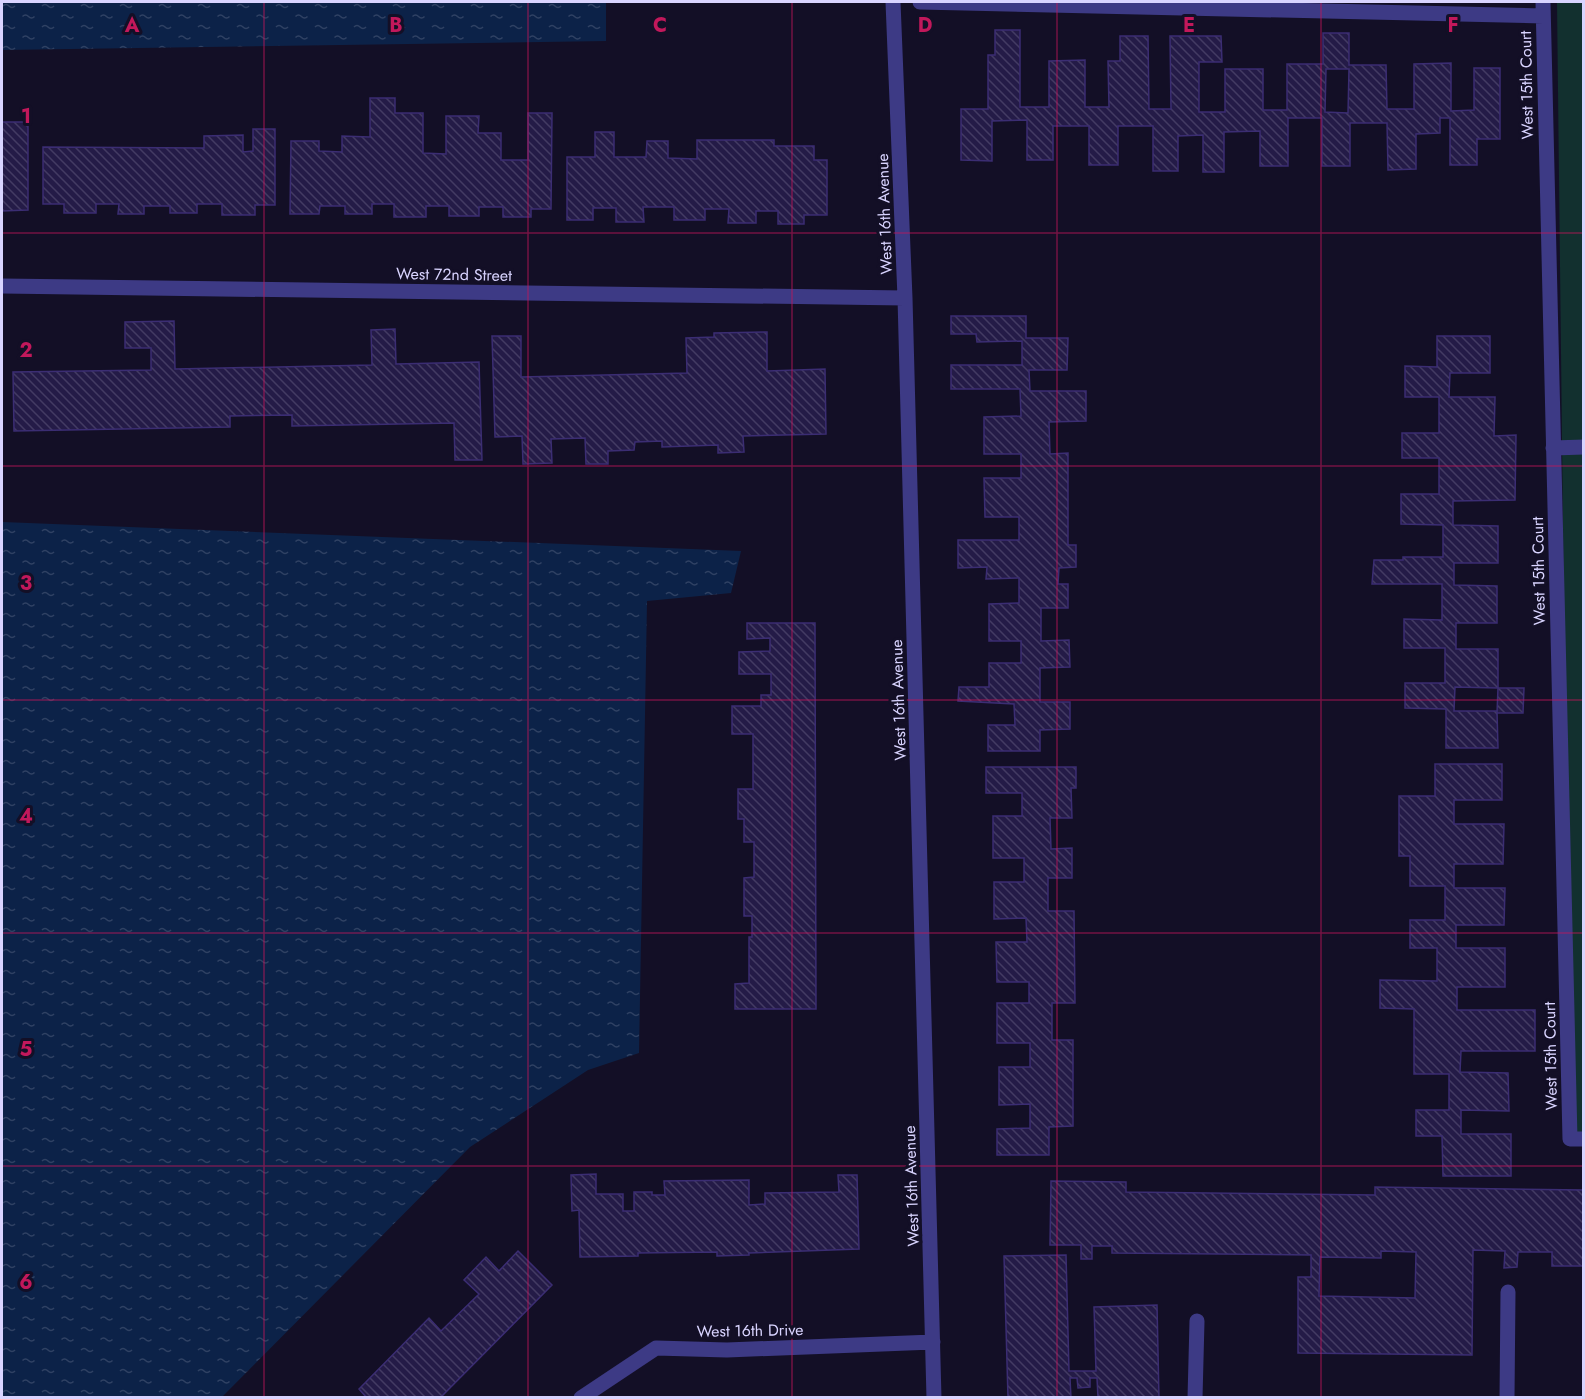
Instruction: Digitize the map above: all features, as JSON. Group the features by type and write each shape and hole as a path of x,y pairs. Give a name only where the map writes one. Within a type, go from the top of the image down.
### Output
{"street":[{"name":"West 16th Avenue","path":"893,2 905,298 934,1398"},
{"path":"920,2 1543,9"},
{"name":"West 15th Court","path":"1543,9 1552,448 1577,1139"},
{"name":"West 72nd Street","path":"2,286 905,298"},
{"path":"1552,448 1584,447"},
{"path":"1507,1398 1508,1292"},
{"path":"1195,1398 1197,1321"},
{"name":"West 16th Drive","path":"581,1398 656,1348 727,1350 933,1342"}],"green space":[{"path":"1557,2 1584,2 1584,1138 1570,1139"}],"water":[{"path":"2,2 606,2 606,41 2,50"},
{"path":"2,522 741,551 731,593 647,601 639,1053 588,1070 470,1147 222,1397 2,1397"}],"building":[{"path":"995,30 1020,30 1020,107 1049,107 1049,61 1085,60 1085,107 1109,107 1108,61 1120,61 1120,36 1148,36 1149,109 1171,109 1170,36 1221,36 1222,62 1199,62 1199,112 1225,112 1225,69 1263,69 1263,110 1287,110 1287,64 1323,64 1323,33 1349,33 1349,65 1386,65 1387,109 1414,109 1414,64 1451,63 1451,111 1474,110 1474,68 1500,68 1500,139 1477,139 1477,165 1450,165 1450,118 1440,118 1440,133 1416,134 1416,169 1388,170 1387,123 1350,123 1350,166 1322,166 1322,118 1288,118 1288,166 1260,166 1260,131 1224,132 1224,172 1203,172 1203,135 1178,136 1178,171 1153,171 1153,126 1118,126 1118,165 1089,165 1089,126 1053,126 1053,160 1027,160 1027,120 992,121 992,161 961,160 961,109 988,109 988,55 995,55","holes":["1326,69 1349,69 1348,113 1325,112"]},
{"path":"370,98 395,98 395,113 423,113 423,153 446,154 446,116 479,116 478,133 501,133 501,160 528,160 528,113 552,113 551,209 531,209 531,217 503,217 503,207 479,207 479,216 449,216 449,206 426,206 426,217 394,217 394,204 372,204 372,214 345,214 345,206 320,206 319,214 290,214 291,141 319,141 319,151 342,152 342,136 370,137"},
{"path":"2,122 28,122 28,210 2,211"},
{"path":"253,129 275,129 275,205 255,205 255,215 222,215 222,204 197,204 197,213 170,213 170,206 144,206 144,214 118,214 119,204 96,204 96,213 64,213 64,204 43,204 43,147 204,148 204,136 243,135 243,152 253,151"},
{"path":"595,132 614,132 614,157 646,157 647,141 668,141 668,158 697,159 697,140 774,140 774,146 814,146 814,160 827,160 827,215 804,215 804,224 778,224 778,211 756,211 756,223 728,223 729,209 705,209 705,220 674,220 674,207 643,207 644,222 616,222 616,208 593,208 593,220 567,220 567,157 595,157"},
{"path":"951,316 1026,316 1026,338 1068,338 1067,370 1029,370 1030,391 1086,391 1086,421 1049,422 1050,454 1068,453 1068,545 1076,545 1076,567 1059,568 1058,584 1068,584 1068,608 1041,608 1041,641 1069,640 1070,667 1040,668 1040,702 1070,702 1070,729 1040,730 1040,751 988,751 988,725 1015,725 1014,704 958,701 959,687 989,687 989,663 1021,663 1021,641 989,641 989,604 1019,603 1019,578 986,579 987,567 958,568 958,540 1019,540 1019,517 985,517 984,478 1021,478 1021,454 984,454 984,417 1021,416 1020,389 951,389 951,365 1022,365 1022,341 977,342 976,334 951,334"},
{"path":"174,321 175,369 372,365 371,330 395,329 396,364 479,362 482,460 455,460 454,423 292,426 292,415 230,416 230,427 14,431 13,372 151,370 151,348 125,348 125,322"},
{"path":"767,332 767,371 825,369 826,434 743,436 744,452 718,453 718,445 662,447 662,441 635,442 634,450 608,451 608,464 586,464 585,438 551,439 552,463 523,464 522,436 495,437 492,336 521,336 521,377 687,373 686,338 714,337 714,333"},
{"path":"1437,336 1490,336 1490,373 1450,373 1449,397 1495,397 1494,436 1516,435 1515,500 1453,501 1453,525 1498,526 1498,563 1454,563 1454,585 1497,586 1497,623 1456,623 1456,649 1498,649 1498,688 1455,687 1454,711 1497,711 1498,748 1446,748 1446,709 1405,708 1405,683 1445,683 1445,648 1404,648 1404,619 1442,620 1442,584 1372,584 1374,560 1443,557 1443,525 1401,524 1401,494 1439,494 1439,458 1402,458 1402,433 1439,433 1439,397 1405,397 1405,366 1437,367"},
{"path":"747,623 815,623 816,1009 735,1009 735,984 749,983 749,937 752,937 752,916 744,916 744,878 754,877 754,842 744,842 744,819 738,819 738,789 753,789 753,734 732,734 732,706 761,706 761,695 771,695 771,674 739,674 739,652 770,651 770,638 747,639"},
{"path":"1498,688 1524,688 1523,713 1497,713"},
{"path":"1435,764 1502,764 1502,800 1454,800 1454,824 1504,824 1503,864 1454,864 1454,888 1505,888 1504,925 1456,925 1456,948 1505,948 1505,987 1457,987 1457,1010 1535,1010 1535,1051 1461,1051 1460,1072 1508,1073 1509,1111 1461,1110 1461,1134 1511,1134 1511,1176 1443,1176 1442,1136 1416,1136 1416,1110 1449,1110 1449,1074 1414,1074 1414,1009 1380,1008 1380,980 1437,981 1437,948 1410,948 1410,920 1445,920 1445,886 1410,886 1410,856 1399,856 1399,796 1435,796"},
{"path":"986,767 1076,767 1076,788 1071,788 1072,818 1050,818 1051,849 1072,848 1072,878 1048,878 1048,911 1074,911 1075,1003 1052,1003 1052,1040 1073,1040 1073,1126 1049,1127 1049,1155 997,1155 997,1129 1030,1128 1030,1104 999,1105 999,1067 1030,1067 1030,1043 997,1043 997,1003 1029,1003 1029,982 997,982 996,942 1027,942 1026,918 994,919 994,882 1024,882 1024,858 993,858 993,816 1022,816 1022,793 986,793"},
{"path":"596,1174 596,1194 623,1194 623,1211 634,1211 634,1192 665,1195 664,1181 749,1180 749,1205 765,1204 765,1193 839,1192 838,1175 857,1175 859,1249 717,1256 717,1252 638,1253 638,1256 580,1257 579,1210 572,1211 571,1175"},
{"path":"1051,1181 1126,1182 1126,1192 1375,1195 1375,1187 1584,1190 1584,1266 1552,1266 1552,1252 1518,1252 1517,1267 1504,1268 1505,1251 1473,1250 1472,1355 1298,1353 1298,1277 1311,1277 1311,1255 1112,1253 1112,1246 1092,1246 1092,1259 1081,1259 1081,1245 1050,1245","holes":["1381,1251 1416,1252 1415,1298 1319,1296 1320,1257 1381,1258"]},
{"path":"518,1251 552,1285 440,1398 367,1398 359,1389 429,1318 441,1331 479,1294 464,1280 486,1257 499,1271"},
{"path":"1066,1255 1069,1371 1096,1371 1094,1307 1157,1305 1159,1398 1098,1398 1097,1378 1090,1378 1090,1387 1078,1388 1077,1378 1070,1378 1071,1398 1008,1398 1004,1256"}]}
